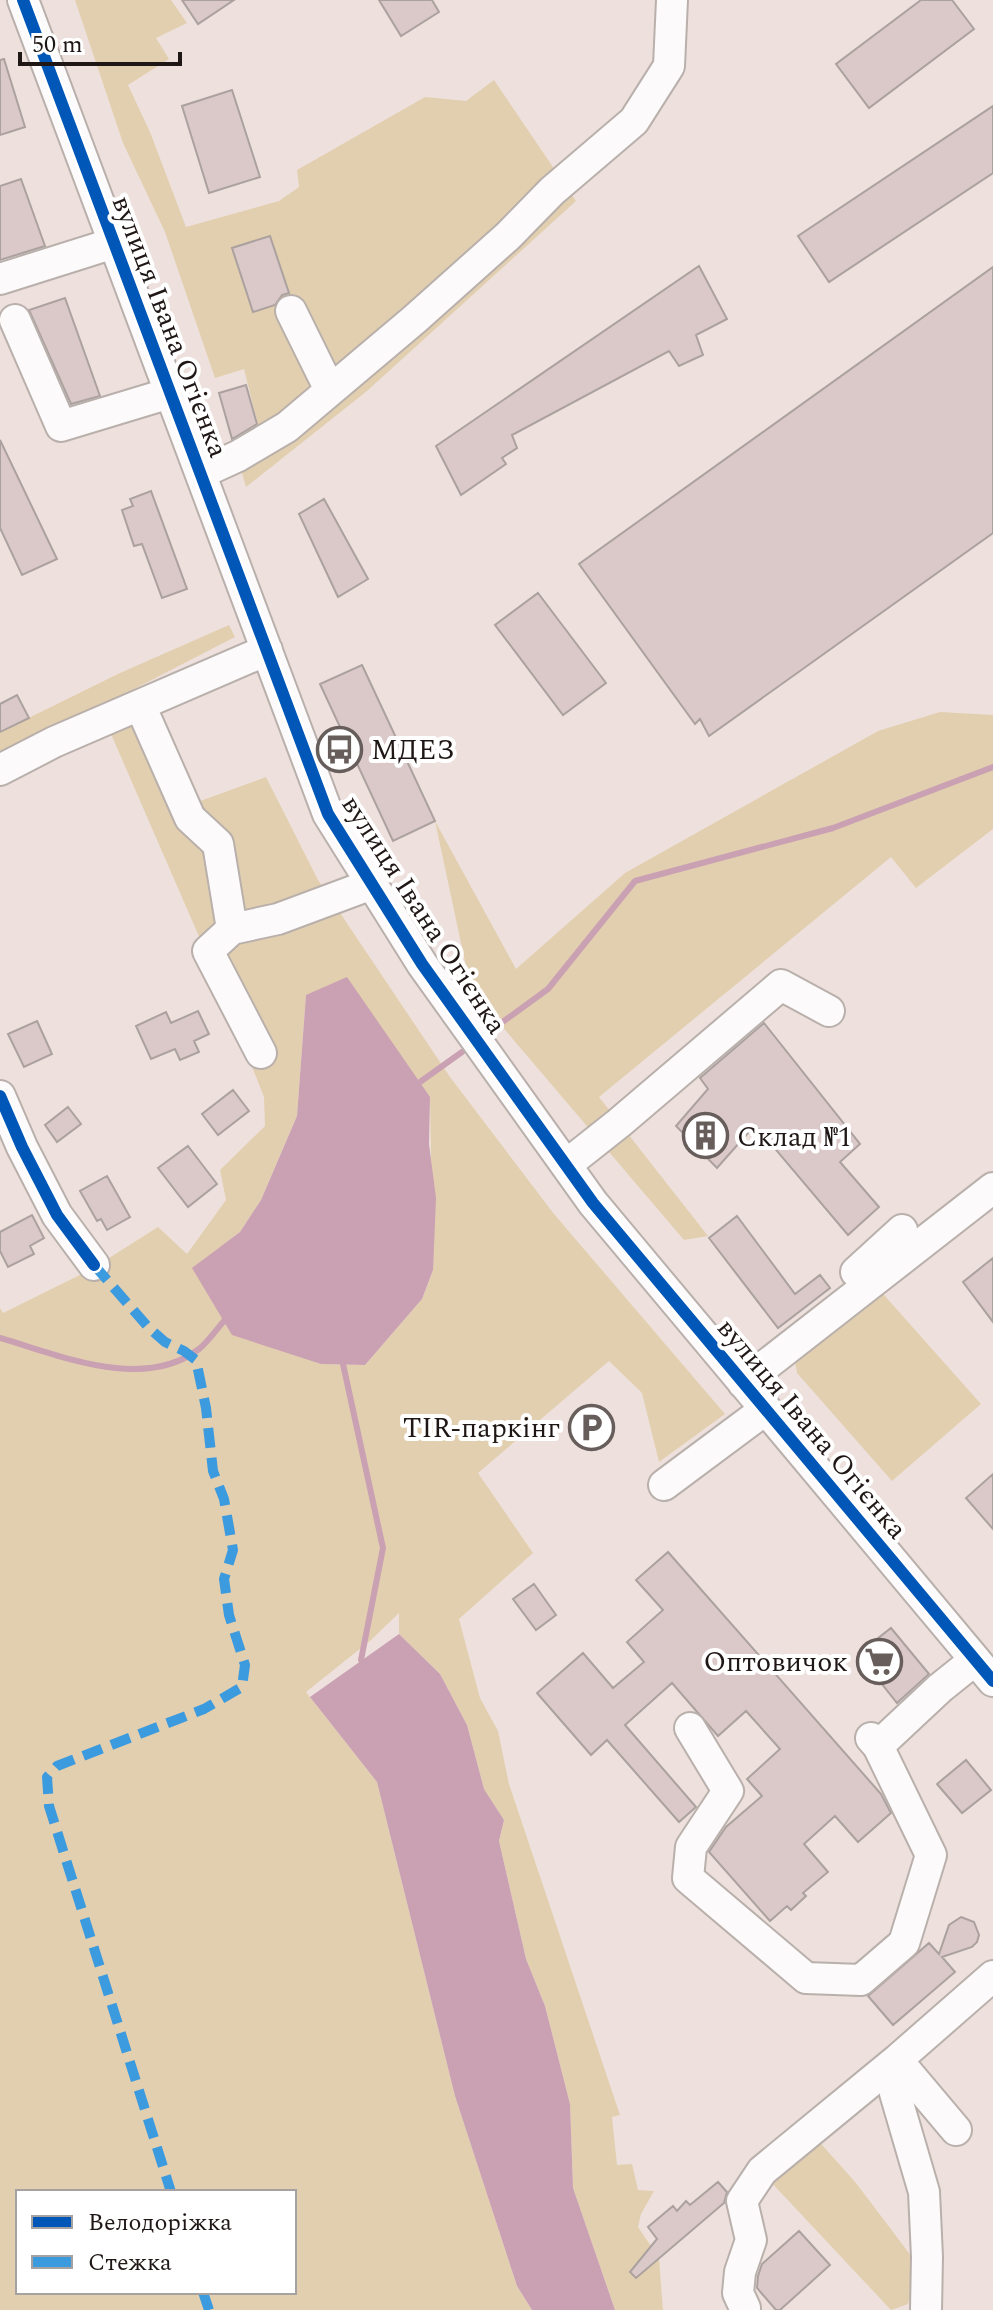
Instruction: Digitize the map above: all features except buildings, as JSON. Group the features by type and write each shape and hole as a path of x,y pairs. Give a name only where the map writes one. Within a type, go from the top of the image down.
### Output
{"street":[{"name":"вулиця Івана Огієнка","path":"23,0 328,814 422,964 593,1203 984,1671"},
{"path":"201,473 238,456 287,427 508,236 552,191 634,121 669,66 672,0"},
{"path":"0,279 114,243"},
{"path":"291,311 330,390"},
{"path":"15,320 61,426 170,393"},
{"path":"0,770 54,742 267,650"},
{"path":"140,705 190,818 218,844 232,929"},
{"path":"261,1053 208,951 232,929 278,919 372,884"},
{"path":"566,1165 781,985 829,1011"},
{"path":"0,1096 57,1215 94,1265"},
{"path":"743,1383 993,1188"},
{"path":"769,1344 833,1293 902,1230"},
{"path":"664,1485 766,1409"},
{"path":"690,1728 728,1791 691,1847 688,1878 806,1978 861,1980 904,1943 931,1855 875,1742 940,1688 984,1671"},
{"path":"745,2308 738,2293 740,2272 751,2240 742,2201 762,2171 993,1976"},
{"path":"897,2060 956,2130"},
{"path":"897,2060 893,2082 895,2093 924,2192 926,2310"}],"shaded area":[{"path":"75,0 171,0 187,23 156,38 169,59 128,85 150,132 186,227 279,201 299,187 297,170 425,97 466,101 494,80 576,201 367,391 246,487 233,441 260,433 244,369 215,378 165,232 123,143"},
{"path":"229,625 235,637 0,758 0,732 120,673"},
{"path":"940,712 993,715 993,829 916,888 891,857 599,1097 708,1236 684,1240 471,990 435,821 516,969 625,873 878,731"},
{"path":"143,720 181,808 266,777 318,880 450,1077 554,1214 725,1414 659,1462 642,1393 609,1361 478,1473 533,1553 459,1619 480,1698 498,1731 509,1784 620,2115 612,2117 617,2165 632,2164 638,2190 654,2191 641,2214 638,2227 659,2258 663,2310 615,2310 573,2188 570,2104 545,2006 526,1959 499,1841 504,1820 484,1789 467,1725 440,1674 399,1634 399,1613 371,1640 306,1692 377,1782 455,2096 517,2286 532,2310 0,2310 0,1308 3,1313 90,1270 158,1227 187,1254 226,1200 220,1170 265,1126 264,1097 214,971 111,734","holes":["306,995 430,1097 433,1270 422,1299 365,1365 321,1364 193,1268 240,1232 261,1200 297,1116"]},
{"path":"347,977 430,1097 429,1144 436,1198 433,1270 422,1299 365,1365 321,1364 232,1335 192,1268 240,1232 261,1200 297,1116 306,995"},
{"path":"876,1286 981,1404 892,1481 797,1373 795,1361"},
{"path":"399,1634 440,1674 467,1725 484,1789 504,1820 499,1841 526,1959 545,2006 570,2104 573,2188 615,2310 532,2310 517,2286 455,2096 377,1782 310,1697"},
{"path":"815,2137 856,2183 918,2265 908,2304 891,2310 768,2179"}],"waterway":[{"path":"493,1029 548,989 635,881 833,828 993,767"},
{"path":"420,1082 462,1052"},
{"path":"0,1338 101,1366 153,1368 177,1362 199,1349 224,1321"},
{"path":"343,1364 383,1548 361,1660 365,1664"}],"marked path":[{"path":"94,1265 148,1327 165,1342 196,1360 206,1408 213,1471 224,1499 233,1550 224,1579 229,1615 245,1665 242,1687 204,1709 57,1766 47,1777 49,1806 170,2190"},
{"path":"204,2294 209,2310"}],"cycle path":[{"path":"23,0 328,814 422,964 593,1203 993,1681"},
{"path":"0,1096 57,1215 94,1265"}],"place":[{"name":"МДЕЗ","path":"340,749"},
{"name":"Склад №1","path":"706,1136"},
{"name":"TIR-паркінг","path":"591,1427"},
{"name":"Оптовичок","path":"879,1661"}]}
